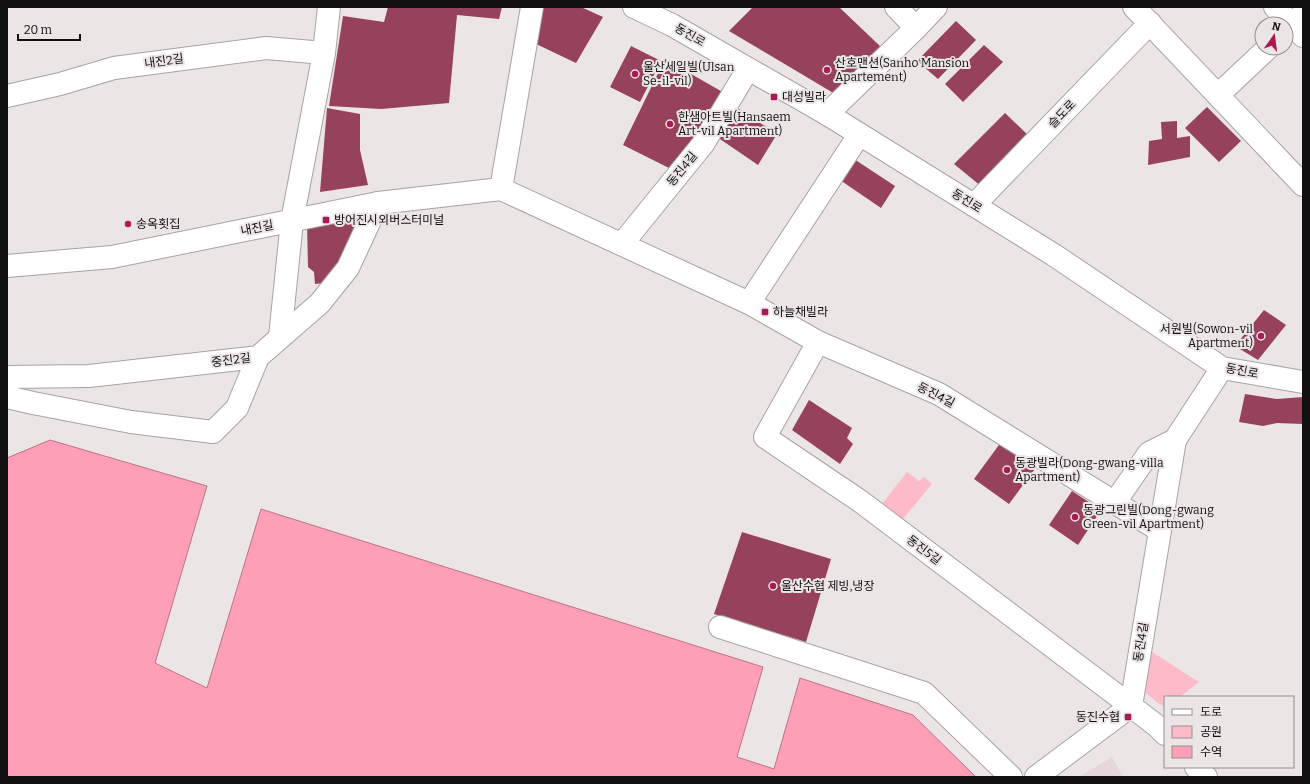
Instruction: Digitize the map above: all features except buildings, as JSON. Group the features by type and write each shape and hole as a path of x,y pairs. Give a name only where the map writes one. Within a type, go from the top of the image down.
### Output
{"street":[{"path":"280,338 292,221 324,53 329,7"},
{"path":"292,221 378,203 501,189 532,7"},
{"name":"동진로","path":"634,7 672,25 860,134 1054,255 1222,368 1303,382"},
{"path":"896,7 916,28"},
{"path":"827,114 936,7"},
{"path":"1134,7 1303,185"},
{"path":"1275,7 1296,27"},
{"name":"슬도로","path":"974,205 1150,24"},
{"name":"내진2길","path":"7,96 60,84 114,68 266,48 324,53"},
{"path":"1218,95 1259,56"},
{"name":"동진4길","path":"622,244 703,144 748,69"},
{"path":"749,302 860,134"},
{"name":"동진4길","path":"501,189 749,302 818,342 939,394 1159,530"},
{"name":"중진2길","path":"8,392 89,376 258,357 320,304 348,268 378,203"},
{"name":"내진길","path":"7,266 112,257 292,221"},
{"name":"동진5길","path":"818,342 765,437 860,501 1131,706 1164,733"},
{"path":"8,392 33,404 131,422 213,432 236,408 258,357"},
{"name":"동진4길","path":"1131,706 1159,530 1176,440 1222,368"},
{"path":"1115,502 1149,453 1176,440"},
{"path":"720,627 924,693 1011,777"},
{"path":"1036,777 1131,706"},
{"path":"1197,768 1206,777"}],"shaded area":[{"path":"1112,757 1123,777 1079,777"}],"green space":[{"path":"907,472 919,481 924,477 932,484 903,519 882,504"},
{"path":"1149,650 1199,682 1181,696 1164,696 1164,707 1144,692"}],"water":[{"path":"50,440 207,486 155,663 207,688 261,509 763,667 737,757 774,769 800,678 913,715 976,777 7,777 7,458"}],"place":[{"name":"산호맨션(Sanho Mansion Apartement)","path":"827,70"},
{"name":"울산세일빌(Ulsan Se-il-vil)","path":"635,74"},
{"name":"대성빌라","path":"774,97"},
{"name":"한샘아트빌(Hansaem Art-vil Apartment)","path":"670,124"},
{"name":"방어진시외버스터미널","path":"326,220"},
{"name":"송옥횟집","path":"128,224"},
{"name":"하늘채빌라","path":"765,312"},
{"name":"서원빌(Sowon-vil Apartment)","path":"1261,336"},
{"name":"동광빌라(Dong-gwang-villa Apartment)","path":"1007,470"},
{"name":"동광그린빌(Dong-gwang Green-vil Apartment)","path":"1075,517"},
{"name":"울산수협 제빙,냉장","path":"773,586"},
{"name":"동진수협","path":"1128,717"}]}
